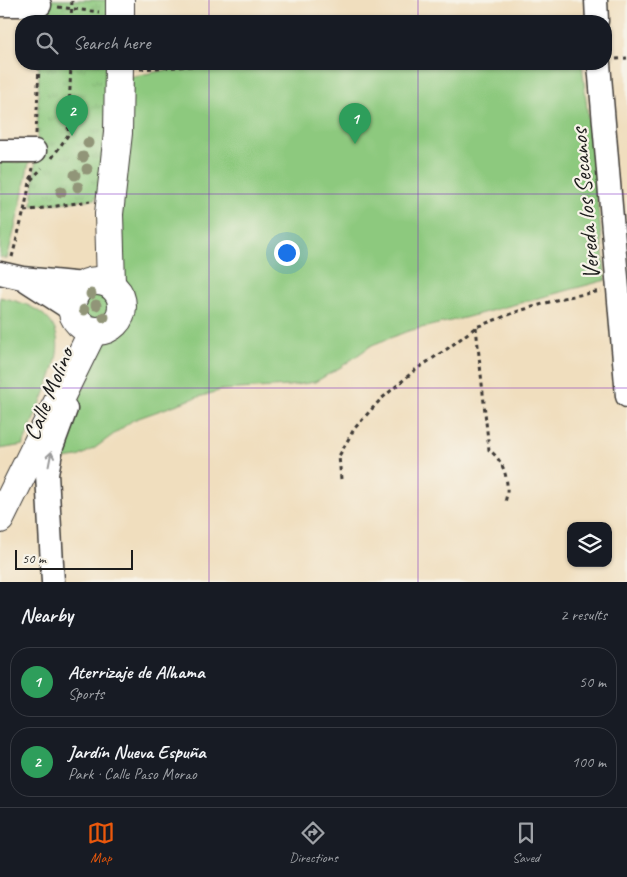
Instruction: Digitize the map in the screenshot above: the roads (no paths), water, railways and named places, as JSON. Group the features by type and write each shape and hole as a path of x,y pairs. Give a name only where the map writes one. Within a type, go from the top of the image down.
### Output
{"main road":[{"path":"94,284 102,207 118,133 127,70"},
{"path":"0,519 51,414 85,322 74,295 94,284 117,290 122,297 123,306 117,322 111,328 85,322"}],"street":[{"path":"596,0 597,15"},
{"path":"0,5 40,5"},
{"name":"Vereda los Secanos","path":"600,70 627,396"},
{"path":"0,151 42,160"},
{"path":"0,273 22,278 94,284"},
{"path":"22,278 85,322"},
{"name":"Calle Molino","path":"53,582 47,474 52,447 71,397 85,322"},
{"path":"14,492 33,490 45,498 48,508"}],"place":[{"name":"Jardín Nueva Espuña","path":"72,136"},
{"name":"Aterrizaje de Alhama","path":"355,144"}]}
